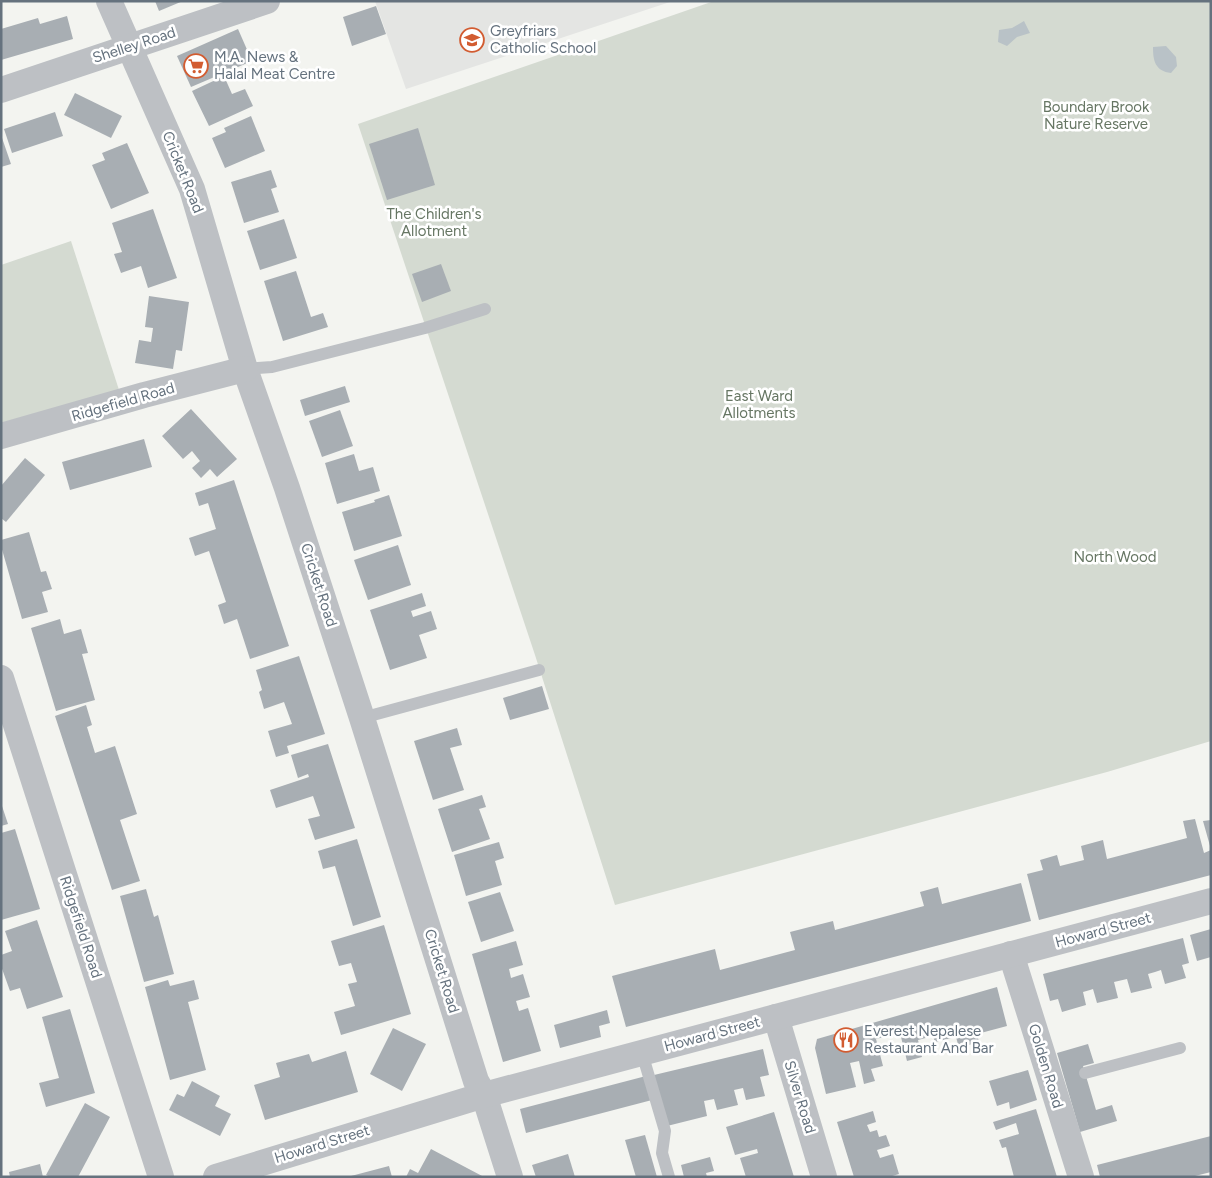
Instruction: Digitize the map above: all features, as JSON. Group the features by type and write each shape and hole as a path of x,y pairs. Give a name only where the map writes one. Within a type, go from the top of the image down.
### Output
{"street":[{"name":"Cricket Road","path":"109,1 192,189 245,368 362,718 476,1081 484,1095 510,1177"},
{"name":"Shelley Road","path":"1,90 267,1"},
{"name":"Ridgefield Road","path":"1,436 245,368"},
{"name":"Ridgefield Road","path":"1,678 161,1177"},
{"name":"Howard Street","path":"216,1177 484,1095 1211,901"},
{"name":"Golden Road","path":"1011,954 1058,1080 1081,1177"},
{"name":"Silver Road","path":"776,1016 824,1177"}],"lane":[{"path":"245,368 282,364 425,328 485,309"},
{"path":"362,718 539,670"},
{"path":"1085,1073 1180,1048"},
{"path":"642,1053 665,1131 662,1153 669,1177"}],"shaded area":[{"name":"Greyfriars Catholic School","path":"375,1 673,1 406,89"},
{"path":"1024,21 1030,33 1017,37 1007,46 998,42 999,30 1012,28"},
{"path":"1166,46 1176,57 1177,66 1171,73 1158,68 1154,57 1153,47"}],"green space":[{"name":"East Ward Allotments","path":"714,1 1211,1 1211,741 1107,772 615,905 535,655 358,124"},
{"path":"71,241 119,390 1,423 1,265"}],"building":[{"path":"155,1 183,1 159,11"},
{"path":"376,6 386,34 352,46 343,17"},
{"path":"67,16 73,39 1,60 1,29 38,18 40,24"},
{"path":"238,29 252,61 191,87 177,56"},
{"path":"224,76 232,94 245,89 253,106 209,126 192,91"},
{"path":"75,93 122,116 111,138 64,115"},
{"path":"55,112 63,136 12,153 4,129"},
{"path":"251,116 265,151 225,168 212,138 226,132 224,128"},
{"path":"418,128 435,185 387,200 369,144"},
{"path":"1,135 11,164 1,167"},
{"path":"127,143 149,193 111,209 92,165 105,160 102,153"},
{"path":"271,170 277,187 271,189 279,212 244,223 231,182"},
{"path":"153,209 177,278 148,288 141,266 121,273 114,254 122,252 112,223"},
{"path":"284,219 297,258 260,270 247,231"},
{"path":"441,264 451,291 422,302 412,274"},
{"path":"296,271 311,317 323,313 328,327 283,341 264,281"},
{"path":"149,296 189,302 182,351 176,350 173,369 135,363 139,340 151,342 153,328 145,327"},
{"path":"345,386 350,402 305,416 300,400"},
{"path":"191,409 237,459 217,477 210,469 201,478 192,468 200,461 192,451 183,459 162,436"},
{"path":"340,410 353,446 322,457 309,421"},
{"path":"144,439 152,467 70,490 62,462"},
{"path":"354,454 359,471 373,467 380,491 337,504 325,463"},
{"path":"25,458 45,475 6,522 1,518 1,486"},
{"path":"234,480 289,646 250,659 237,619 224,624 218,605 226,602 209,551 195,556 189,538 216,529 208,503 199,506 195,493"},
{"path":"389,495 402,536 354,551 342,512 375,502 374,500"},
{"path":"29,532 41,572 46,571 52,589 42,592 48,612 22,619 1,546 1,540"},
{"path":"398,545 411,585 368,600 354,560"},
{"path":"422,593 426,606 411,611 413,617 431,611 437,629 419,635 427,658 390,670 370,610"},
{"path":"60,619 64,634 81,629 88,653 82,654 95,700 56,711 31,628"},
{"path":"299,656 325,734 287,746 289,753 276,757 268,731 292,724 284,702 264,709 259,692 262,690 256,670"},
{"path":"542,686 549,709 510,720 503,698"},
{"path":"86,705 92,725 87,727 95,753 115,746 137,814 120,820 140,881 112,890 55,716"},
{"path":"457,728 462,745 450,748 464,790 433,800 414,741"},
{"path":"328,744 355,828 315,840 308,819 320,816 313,796 276,808 270,790 309,777 308,774 298,778 291,755"},
{"path":"482,795 486,807 479,809 490,839 452,852 438,809"},
{"path":"1,803 8,824 1,826"},
{"path":"1195,819 1204,853 1211,850 1211,875 1039,920 1027,874 1043,870 1040,860 1057,855 1060,866 1084,860 1081,846 1103,840 1107,859 1187,838 1183,821"},
{"path":"1211,820 1211,846 1210,846 1203,821"},
{"path":"15,829 40,909 1,920 1,833"},
{"path":"357,839 381,917 353,926 335,866 323,869 318,851"},
{"path":"499,842 504,858 495,861 502,885 466,896 454,855"},
{"path":"1021,883 1031,921 626,1027 612,976 715,949 720,970 795,950 790,932 833,921 835,930 924,906 920,892 938,887 942,904"},
{"path":"146,889 154,917 158,915 174,974 144,982 120,896"},
{"path":"500,892 514,931 481,942 468,902"},
{"path":"37,920 63,997 27,1009 20,988 10,991 1,966 1,955 12,951 5,931"},
{"path":"384,925 411,1014 341,1035 334,1012 355,1006 348,984 357,982 351,963 339,966 331,941"},
{"path":"1211,929 1211,957 1197,961 1190,935"},
{"path":"1183,938 1189,963 1182,965 1186,978 1165,984 1161,970 1148,974 1152,988 1131,993 1127,979 1114,982 1118,998 1097,1003 1093,989 1083,992 1086,1005 1062,1012 1058,999 1050,1001 1043,974"},
{"path":"516,941 523,965 509,969 511,978 523,974 530,997 516,1001 519,1011 528,1008 541,1051 503,1062 472,954"},
{"path":"168,980 170,986 194,980 199,999 188,1002 206,1070 170,1080 145,987"},
{"path":"997,987 1007,1026 977,1034 979,1042 959,1048 956,1037 935,1042 933,1036 918,1040 922,1057 907,1061 900,1033 876,1039 883,1066 871,1069 875,1081 864,1084 859,1061 850,1063 856,1087 826,1094 815,1048 817,1039"},
{"path":"70,1009 95,1093 46,1107 39,1083 59,1078 42,1017"},
{"path":"607,1010 610,1023 599,1026 601,1037 560,1048 554,1025"},
{"path":"393,1028 426,1044 402,1091 370,1074"},
{"path":"1088,1044 1094,1063 1083,1066 1096,1110 1112,1105 1117,1121 1080,1132 1057,1053"},
{"path":"763,1049 769,1075 760,1077 765,1096 746,1100 743,1088 734,1090 738,1105 717,1110 714,1099 704,1101 707,1116 667,1126 654,1075"},
{"path":"346,1051 358,1092 265,1120 254,1085 280,1077 276,1063 309,1054 312,1062"},
{"path":"1028,1070 1037,1100 1010,1109 1009,1102 997,1106 989,1081"},
{"path":"646,1076 652,1100 526,1133 520,1109"},
{"path":"192,1081 220,1096 215,1106 231,1114 220,1136 169,1110 177,1094 184,1097"},
{"path":"85,1103 110,1117 78,1177 50,1177 46,1175"},
{"path":"1036,1109 1057,1177 1014,1177 1006,1147 1002,1148 999,1140 1019,1134 1016,1123 996,1130 993,1122"},
{"path":"873,1111 876,1122 867,1125 870,1132 877,1130 879,1137 886,1135 890,1146 877,1150 880,1158 893,1154 899,1174 889,1177 854,1177 837,1122"},
{"path":"774,1112 794,1177 746,1177 740,1158 758,1153 757,1149 735,1155 726,1127"},
{"path":"645,1135 657,1177 636,1177 625,1140"},
{"path":"1211,1136 1211,1172 1191,1177 1100,1177 1097,1165"},
{"path":"431,1149 484,1177 406,1177 410,1169 418,1173"},
{"path":"568,1154 575,1177 536,1177 532,1165"},
{"path":"710,1157 714,1171 706,1173 707,1177 684,1177 681,1165"},
{"path":"40,1164 43,1177 10,1177 9,1172"},
{"path":"389,1166 392,1177 351,1176"}],"place":[{"name":"Greyfriars Catholic School","path":"472,40"},
{"name":"M.A. News & Halal Meat Centre","path":"196,66"},
{"name":"Everest Nepalese Restaurant And Bar","path":"846,1040"}],"park label":[{"name":"Boundary Brook Nature Reserve","path":"1096,116"},
{"name":"The Children's Allotment","path":"434,222"},
{"name":"North Wood","path":"1115,557"}]}
